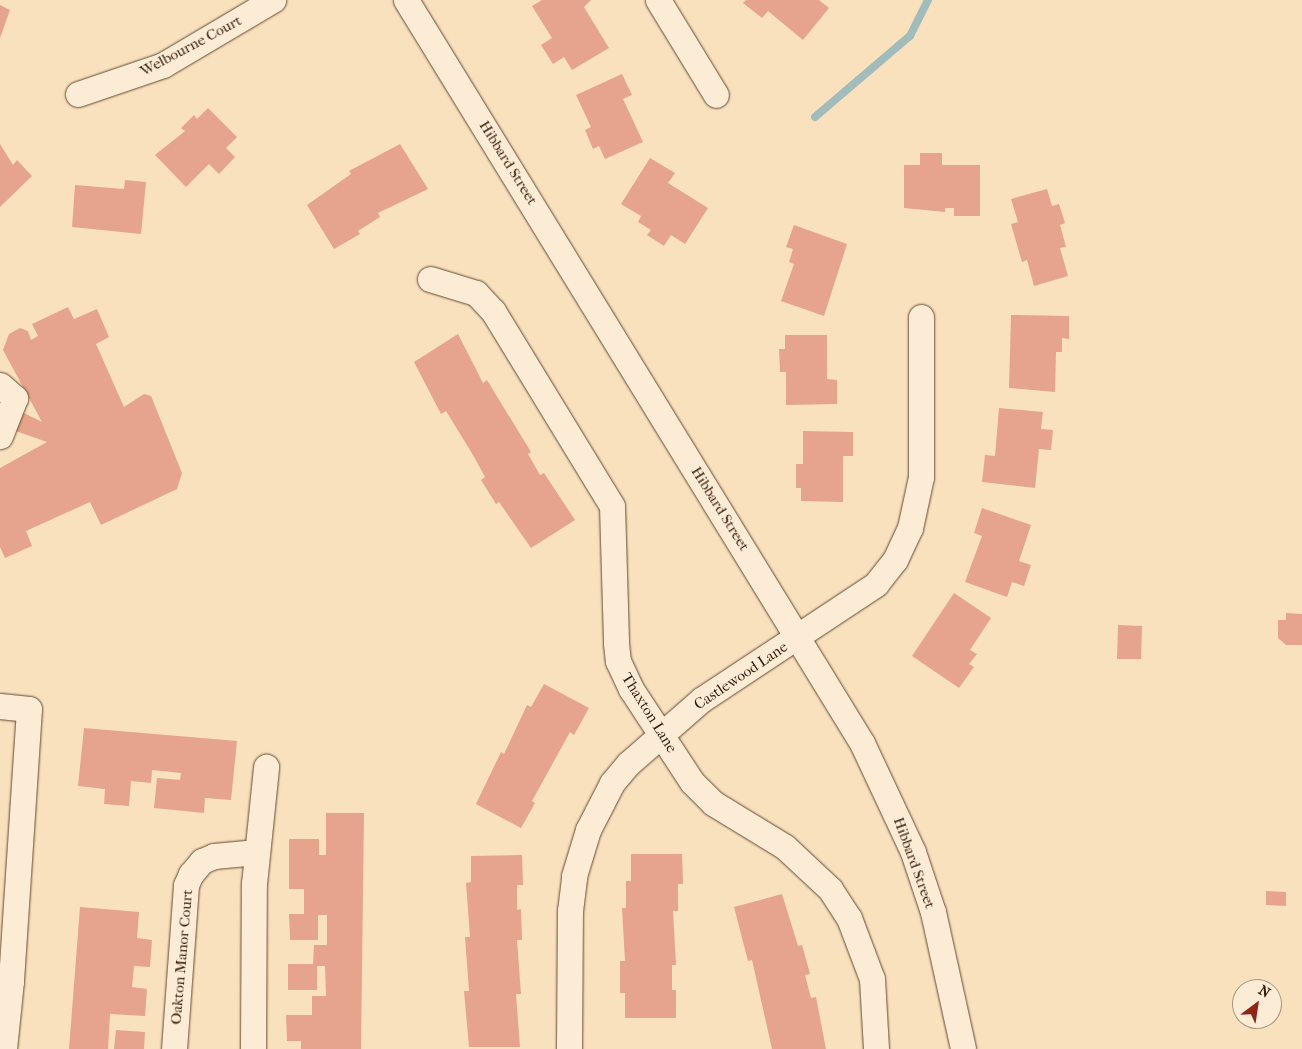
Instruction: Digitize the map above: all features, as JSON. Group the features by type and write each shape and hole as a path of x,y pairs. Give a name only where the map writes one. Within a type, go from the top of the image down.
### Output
{"street":[{"name":"Welbourne Court","path":"78,94 163,65 273,0"},
{"name":"Hibbard Street","path":"406,0 799,637 862,743 912,852 949,972 963,1049"},
{"path":"658,0 716,95"},
{"name":"Thaxton Lane","path":"430,279 476,294 493,311 612,506 618,661 631,689 692,782 712,803 785,847 830,889 852,925 872,979 876,1049"},
{"name":"Castlewood Lane","path":"569,1049 570,911 574,876 588,830 612,783 661,734 701,700 799,637 876,584 895,560 910,528 921,477 921,318"},
{"path":"0,385 14,398 0,436"},
{"path":"0,706 28,709 5,981 4,1049"},
{"path":"253,1049 257,852 266,767"},
{"name":"Oakton Manor Court","path":"174,1049 186,885 191,874 202,861 214,856 257,852"}],"building":[{"path":"542,0 591,0 584,7 609,48 572,70 564,57 553,64 541,45 552,38 532,6"},
{"path":"746,0 819,0 829,8 803,40 768,11 762,18 743,3"},
{"path":"0,5 10,10 0,38"},
{"path":"622,74 632,95 623,99 643,142 605,159 599,146 593,149 585,130 591,127 576,95"},
{"path":"208,108 237,137 226,148 235,157 219,174 209,164 186,187 155,155 185,131 181,128 194,115 197,119"},
{"path":"0,144 13,165 17,160 32,176 0,207"},
{"path":"400,144 428,189 378,213 380,217 358,231 360,234 334,249 307,205 351,174 349,171"},
{"path":"920,153 942,153 942,165 980,165 980,216 954,216 954,208 945,208 945,212 904,208 904,165 920,165"},
{"path":"650,158 675,173 668,183 708,208 685,244 671,235 664,246 647,235 651,230 638,222 641,216 621,204"},
{"path":"125,180 146,182 141,234 72,227 75,185 124,189"},
{"path":"1047,189 1052,206 1059,204 1065,223 1060,225 1066,247 1060,248 1068,276 1034,286 1027,260 1022,262 1011,224 1018,222 1011,199"},
{"path":"794,225 847,244 824,316 781,301 794,264 789,262 793,249 786,247"},
{"path":"68,307 74,319 97,309 109,337 96,344 124,407 144,394 151,396 182,473 177,489 101,525 90,502 26,531 32,546 5,558 0,547 0,468 47,442 10,429 0,430 0,401 42,422 3,350 9,334 20,328 28,331 31,340 38,336 32,324"},
{"path":"1011,315 1069,316 1069,339 1062,338 1062,352 1056,352 1055,392 1009,388"},
{"path":"458,334 483,383 487,380 531,452 528,454 540,475 544,473 575,520 531,548 499,502 496,504 481,480 485,477 473,455 446,411 441,414 414,362"},
{"path":"785,335 827,335 827,379 837,380 837,404 786,405 786,372 780,372 779,349 785,349"},
{"path":"999,408 1043,412 1041,429 1053,430 1051,450 1039,449 1035,488 982,482 985,455 995,456"},
{"path":"803,431 853,432 853,456 843,456 843,502 801,501 801,488 796,488 796,464 803,464"},
{"path":"982,508 1031,525 1019,561 1031,565 1024,586 1012,582 1007,597 965,582 982,536 974,533"},
{"path":"954,593 991,618 970,650 977,654 969,664 974,667 959,688 912,656"},
{"path":"1286,613 1302,614 1302,645 1286,645 1278,638 1278,620 1286,620"},
{"path":"1118,625 1142,626 1141,659 1117,659"},
{"path":"544,684 589,708 574,735 570,732 532,801 535,803 521,828 476,804 501,752 504,754 527,705 531,707"},
{"path":"84,728 237,741 231,800 205,798 204,813 154,808 157,778 180,780 181,773 152,770 151,783 131,781 129,806 104,804 105,789 78,786"},
{"path":"326,813 364,813 361,1049 301,1049 301,1041 287,1041 286,1015 312,1015 312,996 326,996 325,966 317,966 317,990 288,990 288,964 313,964 314,945 327,945 327,915 318,915 318,940 290,940 289,914 304,914 304,889 289,889 289,839 319,839 319,855 326,855"},
{"path":"631,854 682,854 683,884 678,884 678,911 673,911 676,965 672,965 672,990 676,990 676,1018 625,1018 625,993 620,993 620,961 625,961 622,908 626,908 626,881 631,881"},
{"path":"522,855 523,885 517,885 517,910 521,909 522,940 517,940 521,994 516,994 520,1047 469,1047 464,991 469,991 465,937 470,937 466,883 471,882 471,856"},
{"path":"1266,891 1286,892 1286,906 1266,905"},
{"path":"782,894 798,946 802,945 810,974 805,975 811,998 816,997 826,1049 772,1049 752,960 748,961 734,907"},
{"path":"80,907 139,912 137,938 152,940 150,967 134,966 132,987 147,989 145,1016 110,1014 108,1049 69,1049"},
{"path":"116,1030 145,1032 144,1049 114,1049"}],"waterway":[{"path":"815,117 910,36 928,0"}]}
